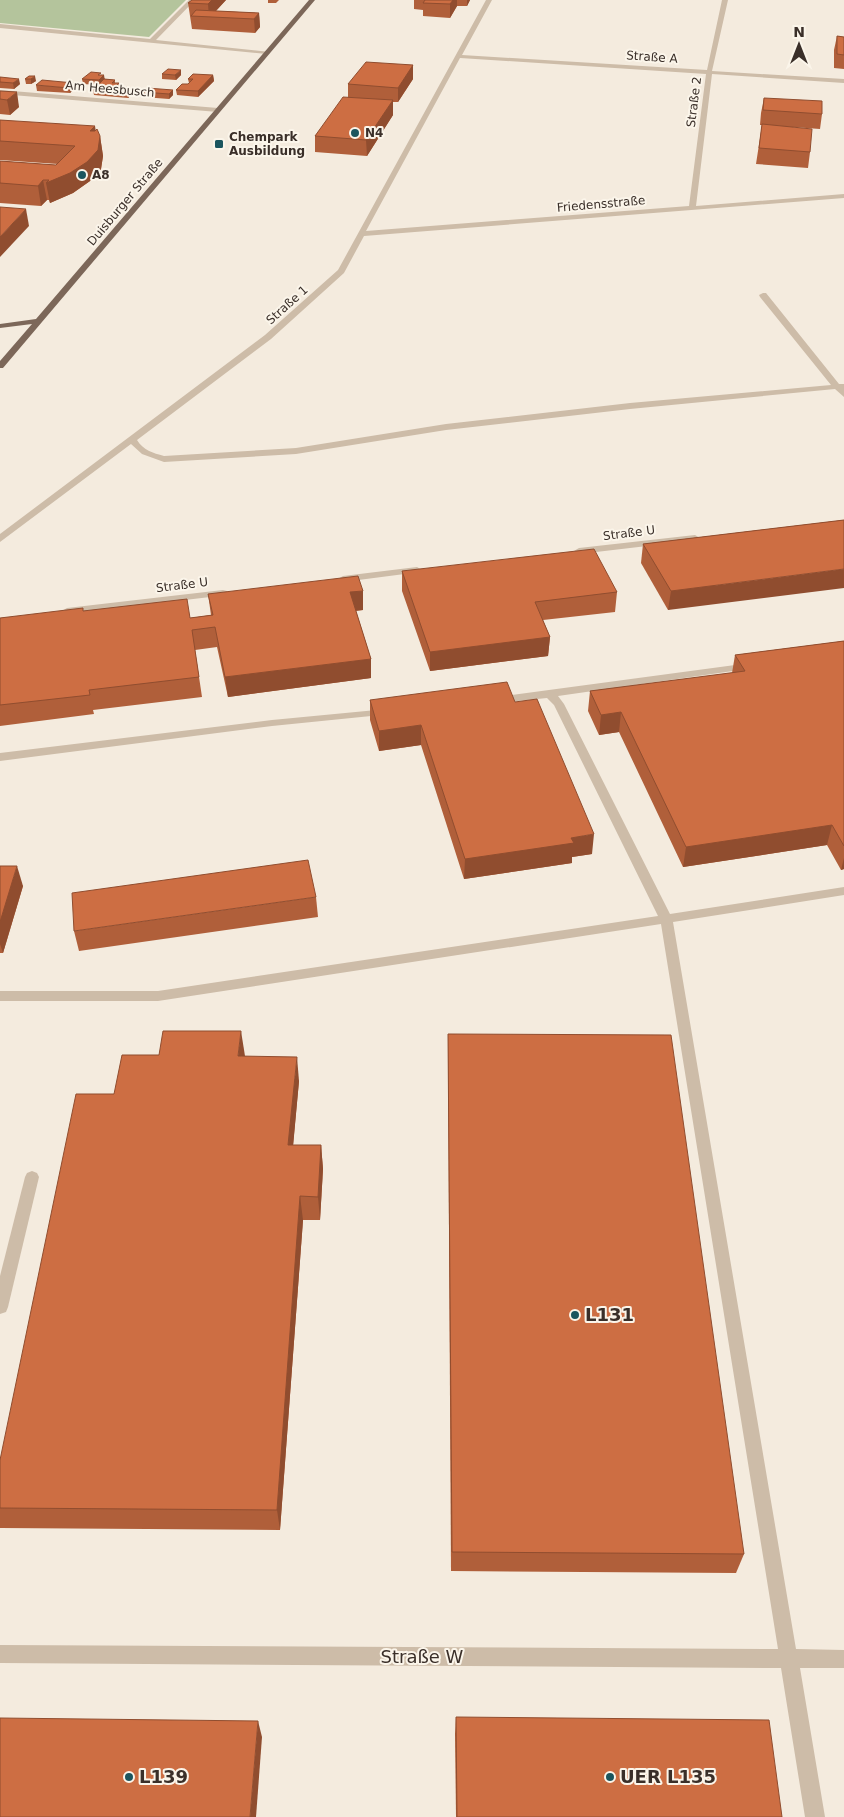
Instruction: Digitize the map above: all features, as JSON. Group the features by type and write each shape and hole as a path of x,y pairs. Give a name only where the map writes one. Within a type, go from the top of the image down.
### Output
{"main road":[{"name":"Duisburger Straße","path":"0,366 312,0"},
{"path":"0,326 37,321"}],"street":[{"path":"152,40 192,0"},
{"name":"Straße 1","path":"0,539 132,438 268,338 340,271 489,0"},
{"name":"Straße 2","path":"692,208 709,72 725,0"},
{"path":"0,26 267,52"},
{"name":"Straße A","path":"459,56 844,81"},
{"name":"Am Heesbusch","path":"0,92 218,110"},
{"name":"Friedensstraße","path":"360,234 844,196"},
{"path":"763,295 841,386 844,395"},
{"path":"132,438 135,447 144,453 164,459 296,451 446,427 630,406 841,386"},
{"name":"Straße U","path":"567,553 706,536"},
{"path":"330,580 428,569"},
{"name":"Straße U","path":"52,613 231,592"},
{"path":"482,701 550,694 766,664"},
{"path":"550,694 563,713 666,919 815,1817"},
{"path":"0,757 272,723 403,710"},
{"path":"0,996 158,996 844,891"},
{"path":"0,1307 32,1177"},
{"name":"Straße W","path":"0,1654 844,1659"}],"green space":[{"path":"0,0 186,0 149,37 0,23"}],"building":[{"path":"192,0 212,0 208,4 188,3"},
{"path":"425,0 453,0 450,4 423,3"},
{"path":"196,10 259,13 254,19 191,16"},
{"path":"837,36 844,37 844,55 837,54"},
{"path":"366,62 413,65 398,88 348,84"},
{"path":"168,69 181,70 175,75 162,74"},
{"path":"91,72 104,75 99,80 82,79"},
{"path":"193,74 213,75 198,91 176,90 182,84 188,84 193,79 188,79"},
{"path":"29,76 35,76 31,79 25,79"},
{"path":"0,77 19,79 13,83 0,82"},
{"path":"104,79 115,80 112,83 119,83 116,86 132,88 127,93 93,90"},
{"path":"42,80 74,83 69,88 36,85"},
{"path":"147,88 173,90 169,94 143,92"},
{"path":"0,91 17,92 7,100 0,99"},
{"path":"343,97 393,100 366,140 315,136"},
{"path":"764,98 822,101 822,114 763,110"},
{"path":"0,120 95,126 90,131 97,129 100,136 98,150 87,162 70,173 46,183 49,180 43,180 38,186 0,183 0,161 56,165 75,146 0,141"},
{"path":"762,124 812,129 810,152 759,148"},
{"path":"0,207 26,209 0,237"},
{"path":"844,520 844,569 671,591 643,544"},
{"path":"594,549 617,592 535,602 550,637 430,652 402,571"},
{"path":"358,576 363,591 350,592 371,659 225,677 215,627 192,630 199,677 89,690 90,695 0,705 0,618 83,608 83,611 187,599 190,618 213,615 208,594"},
{"path":"844,641 844,846 832,825 686,847 621,712 601,715 590,691 745,671 735,655"},
{"path":"507,682 515,702 537,699 594,834 571,838 574,843 465,859 421,725 379,731 370,700"},
{"path":"308,860 316,897 74,931 72,893"},
{"path":"0,866 17,866 0,922"},
{"path":"163,1031 241,1031 238,1056 297,1057 288,1145 321,1145 318,1197 300,1196 277,1510 0,1508 0,1460 76,1094 114,1094 122,1055 159,1055"},
{"name":"L131","path":"448,1034 671,1035 744,1554 452,1552"},
{"name":"UER L135","path":"456,1717 769,1720 782,1817 457,1817"},
{"name":"L139","path":"0,1718 258,1721 250,1817 0,1817"}],"place":[{"name":"N4","path":"355,133"},
{"name":"Chempark Ausbildung","path":"219,144"},
{"name":"A8","path":"82,175"},
{"name":"L131","path":"575,1315"},
{"name":"L139","path":"129,1777"},
{"name":"UER L135","path":"610,1777"}]}
